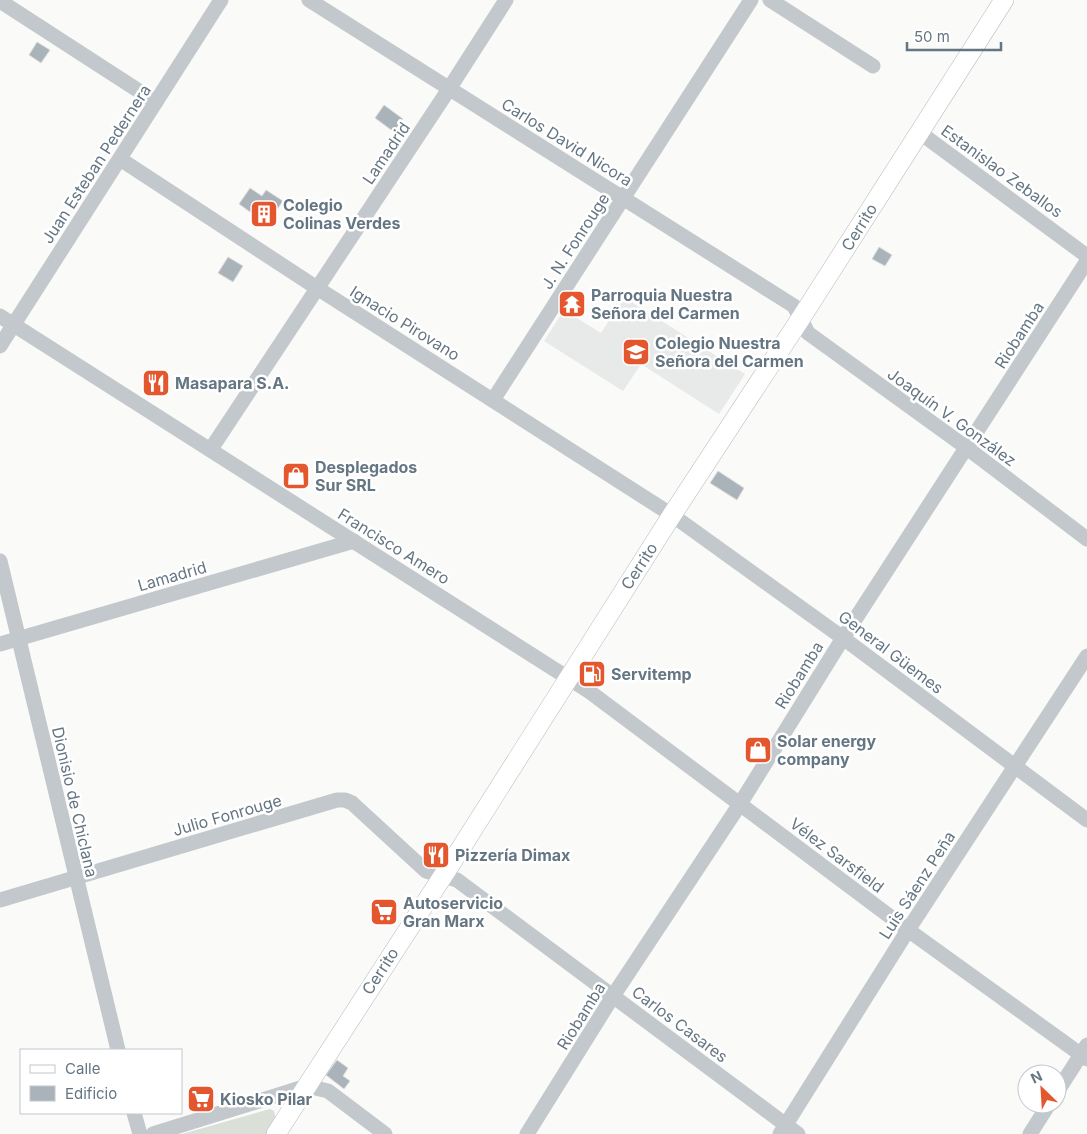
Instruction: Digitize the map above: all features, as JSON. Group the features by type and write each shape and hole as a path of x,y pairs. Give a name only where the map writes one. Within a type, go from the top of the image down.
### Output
{"main road":[{"name":"Cerrito","path":"276,1134 314,1072 442,877 568,677 801,318 1004,0"}],"street":[{"name":"Juan Esteban Pedernera","path":"0,346 221,0"},
{"name":"Carlos David Nicora","path":"309,0 794,306 801,318"},
{"name":"Lamadrid","path":"211,449 506,0"},
{"name":"J. N. Fonrouge","path":"493,400 751,0"},
{"path":"770,0 873,66"},
{"path":"0,1 156,102"},
{"name":"Estanislao Zeballos","path":"919,132 1087,256"},
{"name":"Ignacio Pirovano","path":"120,159 316,288 672,515"},
{"name":"Riobamba","path":"527,1134 614,996 740,804 843,638 1087,261"},
{"name":"Francisco Amero","path":"0,316 568,677"},
{"name":"Joaquín V. González","path":"801,318 808,333 967,448 1087,539"},
{"name":"General Güemes","path":"672,515 843,638 1087,820"},
{"name":"Lamadrid","path":"0,644 354,541"},
{"name":"Dionisio de Chiclana","path":"0,561 118,1049"},
{"name":"Luis Sáenz Peña","path":"783,1129 908,930 1087,656"},
{"name":"Vélez Sarsfield","path":"568,677 908,930 1085,1053"},
{"name":"Julio Fonrouge","path":"0,900 337,800 345,800 352,803 426,871 442,877"},
{"name":"Carlos Casares","path":"442,877 448,876 457,880 614,996 783,1129 798,1134"},
{"path":"1067,1078 1085,1053"},
{"path":"153,1134 307,1086 328,1091 385,1134"},
{"path":"134,1114 140,1134"},
{"path":"1030,1134 1043,1114"}],"shaded area":[{"name":"Colegio Nuestra Señora del Carmen","path":"624,297 745,374 719,414 641,364 623,391 544,341 564,310 601,333"},
{"path":"270,1109 274,1111 276,1119 266,1134 182,1134"}],"building":[{"path":"37,42 50,50 41,63 29,55"},
{"path":"384,105 403,119 394,132 375,118"},
{"name":"Colegio Colinas Verdes","path":"250,188 262,196 266,190 283,201 267,224 239,204"},
{"path":"879,247 892,255 885,266 872,259"},
{"path":"228,257 243,266 233,282 218,273"},
{"path":"718,471 744,488 737,500 710,483"},
{"path":"337,1060 348,1068 343,1076 350,1081 344,1089 326,1075"}],"place":[{"name":"Colegio Colinas Verdes","path":"264,214"},
{"name":"Parroquia Nuestra Señora del Carmen","path":"572,304"},
{"name":"Colegio Nuestra Señora del Carmen","path":"636,352"},
{"name":"Masapara S.A.","path":"156,383"},
{"name":"Desplegados Sur SRL","path":"296,476"},
{"name":"Servitemp","path":"592,674"},
{"name":"Solar energy company","path":"758,750"},
{"name":"Pizzería Dimax","path":"436,855"},
{"name":"Autoservicio Gran Marx","path":"384,912"},
{"name":"Kiosko Pilar","path":"201,1099"}]}
